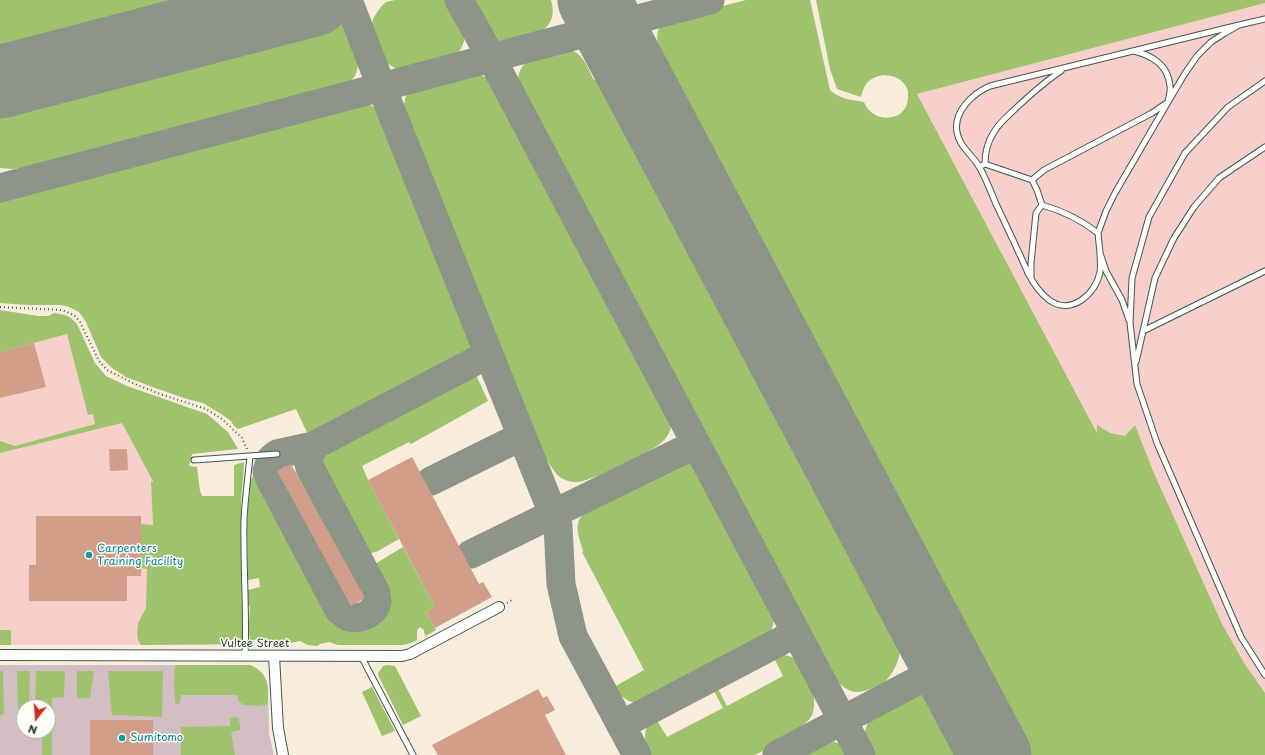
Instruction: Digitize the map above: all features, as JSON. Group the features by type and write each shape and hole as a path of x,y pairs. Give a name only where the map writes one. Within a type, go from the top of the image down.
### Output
{"street":[{"name":"Vultee Street","path":"0,655 402,656 410,654 499,607"},
{"path":"274,656 278,728 283,755"}],"lane":[{"path":"1239,25 1211,42 1197,56 1184,74 1115,193 1106,211 1098,233 1100,253 1099,274 1094,286 1083,300 1075,304 1057,304 1050,300 1031,279 979,167 959,140 956,131 960,114 972,97 980,90 990,86 1133,50 1239,25 1265,19"},
{"path":"1032,180 1044,170 1152,113 1168,102 1170,87 1168,77 1163,66 1155,59 1133,50"},
{"path":"986,164 985,158 993,132 1037,88 1065,68"},
{"path":"1265,80 1228,107 1184,153 1149,217 1132,278 1130,323 1137,384 1156,443 1241,637 1265,675"},
{"path":"1135,367 1155,278 1174,238 1194,207 1220,178 1265,147"},
{"path":"979,167 986,164 1032,180 1042,204"},
{"path":"1042,204 1058,209 1082,221 1098,233"},
{"path":"1031,279 1031,263 1036,213 1042,204"},
{"path":"1100,253 1106,271 1122,300 1130,323"},
{"path":"1143,331 1265,271"},
{"path":"194,460 277,454"},
{"path":"245,656 246,623 244,522 250,456"},
{"path":"361,656 414,755"}],"path":[{"path":"0,307 62,310 74,315 80,322 99,361 107,370 137,385 206,409 222,419 242,438 250,456"}],"shaded area":[{"path":"1265,3 1265,749 917,94"},
{"path":"67,320 237,637 236,645 0,645 0,338"},
{"path":"0,665 250,665 262,673 268,686 269,734 274,755 0,755"}],"green space":[{"path":"0,0 247,0 0,65"},
{"path":"395,0 449,0 461,21 465,34 464,41 456,56 405,70 395,68 384,62 372,34 371,26 374,17 380,8 386,2"},
{"path":"474,0 551,0 553,8 552,15 547,26 537,34 515,41 501,42 493,38 487,32 474,6"},
{"path":"746,0 810,0 830,90 850,100 864,102 868,109 874,114 889,118 902,112 906,106 908,91 905,85 896,78 884,75 878,76 867,83 861,97 837,89 830,69 816,0 1265,0 1265,3 917,94 1097,433 1097,425 1110,433 1125,436 1135,425 1153,471 1222,624 1244,663 1265,693 1265,755 1017,755 644,54 659,46 657,34 665,22"},
{"path":"322,18 340,23 349,34 354,47 358,60 357,72 350,81 344,85 36,167 12,169 0,168 0,106 18,99"},
{"path":"560,49 577,53 586,64 594,80 611,71 896,608 901,641 898,661 888,679 879,688 878,686 865,691 857,692 846,689 833,677 822,662 523,98 518,77 520,69 525,63 540,55"},
{"path":"464,74 481,75 489,79 499,92 670,413 670,430 660,444 628,462 584,481 573,482 564,480 556,473 547,460 544,460 507,364 504,363 402,111 406,96 415,88"},
{"path":"360,101 372,106 382,113 473,338 468,353 463,358 310,439 296,409 238,429 231,421 203,403 187,399 126,377 112,368 101,357 86,322 79,312 69,307 61,305 0,303 0,197"},
{"path":"0,310 38,316 48,316 54,313 71,318 77,324 95,363 106,376 127,386 207,414 228,432 238,449 192,454 189,466 197,467 202,496 234,496 234,465 244,462 241,494 243,623 242,640 238,644 141,645 138,640 138,623 146,608 147,569 141,568 141,524 153,525 151,481 154,483 122,423 0,453 0,441 15,446 95,424 93,414 88,415 67,334 0,352"},
{"path":"470,373 477,377 488,401 411,444 409,442 362,466 399,539 378,551 362,556 318,475 318,462 320,455 328,445 463,375"},
{"path":"676,460 689,462 700,469 772,605 774,621 768,635 760,643 648,701 638,703 629,701 617,692 614,687 644,670 582,552 578,524 582,515 603,497 647,472 669,461"},
{"path":"261,471 336,615 349,624 356,625 369,621 389,609 367,566 375,564 403,547 435,607 426,612 436,630 426,636 424,630 420,627 417,630 417,640 400,645 338,645 329,642 317,646 308,645 300,641 281,645 257,639 250,641 248,623 250,606 248,606 248,590 260,587 259,578 248,580 247,523 250,481 255,473"},
{"path":"0,630 11,630 11,645 0,645"},
{"path":"777,654 786,655 800,663 805,669 813,693 814,709 812,715 805,723 789,735 790,737 755,755 650,755 646,745 645,735 648,725 651,722 656,719 667,737 723,708 712,687 716,685 727,706 783,676 773,656"},
{"path":"177,665 250,665 261,672 266,680 268,703 261,706 243,705 238,700 238,695 181,695 180,703 176,704 174,684 175,667"},
{"path":"383,666 395,666 421,716 403,725 378,675"},
{"path":"0,671 3,671 4,714 0,716"},
{"path":"17,671 30,671 29,699 18,699"},
{"path":"36,671 65,671 64,697 35,699"},
{"path":"77,671 94,671 90,698 77,698"},
{"path":"108,671 163,671 162,717 112,715"},
{"path":"927,686 938,686 975,755 873,755 866,743 865,738 866,726 871,718 888,705"},
{"path":"372,687 395,731 382,736 362,692"},
{"path":"230,718 238,718 240,730 231,732 235,755 181,755 181,727 230,726"},
{"path":"42,739 52,739 52,755 42,755"},
{"path":"834,742 844,745 850,755 794,755 817,743"}],"building":[{"path":"34,343 46,387 0,398 0,352"},
{"path":"109,449 127,449 128,470 110,471"},
{"path":"412,457 479,584 483,582 492,597 435,628 426,612 435,607 368,480"},
{"path":"291,464 365,598 351,606 277,471"},
{"name":"Carpenters Training Facility","path":"36,516 141,516 141,576 127,576 127,601 29,601 29,565 36,565"},
{"path":"538,689 543,698 547,696 555,710 545,715 566,755 438,755 432,745"},
{"name":"Sumitomo","path":"90,720 153,720 153,755 90,755"}],"taxiway":[{"path":"348,0 381,86 558,526 561,584 573,636 637,755"},
{"path":"459,0 491,57 861,755"},
{"path":"0,188 710,0"},
{"path":"313,446 308,460 310,468 376,593 377,602 373,610 362,617 349,617 339,610 270,479 267,471 271,459 277,454 313,446 489,354"},
{"path":"431,481 522,436"},
{"path":"471,554 696,444"},
{"path":"621,725 796,633"},
{"path":"777,755 947,665"}],"runway":[{"path":"0,82 314,0"},
{"path":"594,0 995,755"}],"place":[{"name":"Carpenters Training Facility","path":"89,555"},
{"name":"Sumitomo","path":"122,738"}]}
